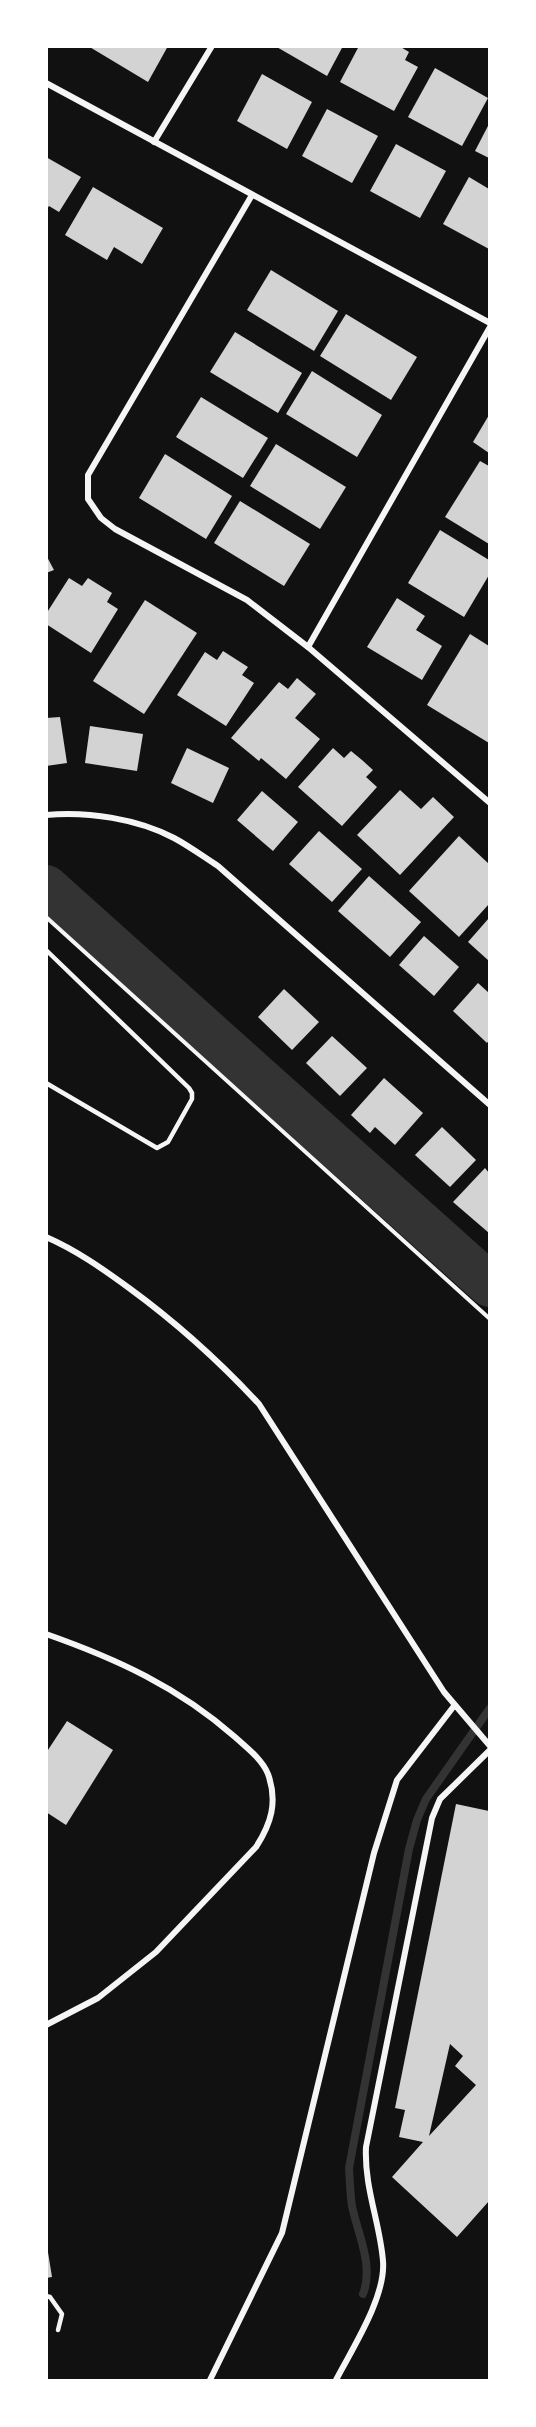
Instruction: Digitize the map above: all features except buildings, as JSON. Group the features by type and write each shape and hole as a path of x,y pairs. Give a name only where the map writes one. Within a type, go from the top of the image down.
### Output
{"street":[{"path":"154,142 212,46"},
{"path":"46,83 489,325 308,646"},
{"path":"252,195 88,475 88,500 101,518 115,529 247,600 308,646 489,803"},
{"path":"46,815 103,817 139,824 174,838 209,860 249,892 489,1105"},
{"path":"46,1237 104,1269 167,1316 223,1365 259,1404 454,1706 489,1748 440,1799 432,1818 366,2147 365,2169 383,2262 382,2280 374,2303 336,2380"},
{"path":"46,1634 102,1654 168,1687 208,1714 253,1753 267,1772 273,1793 273,1812 268,1829 256,1847 156,1952 98,1998 46,2025"},
{"path":"210,2380 282,2233 374,1853 397,1780 454,1706"}],"lane":[{"path":"46,950 189,1088 192,1099 168,1142 163,1147 157,1148 46,1083"},
{"path":"46,2296 50,2297 62,2314 58,2330"}],"path":[{"path":"46,916 489,1319"}],"waterway":[{"path":"46,887 490,1285"},
{"path":"363,2294 366,2283 366,2261 352,2206 349,2168 409,1849 426,1799 490,1708"}]}
